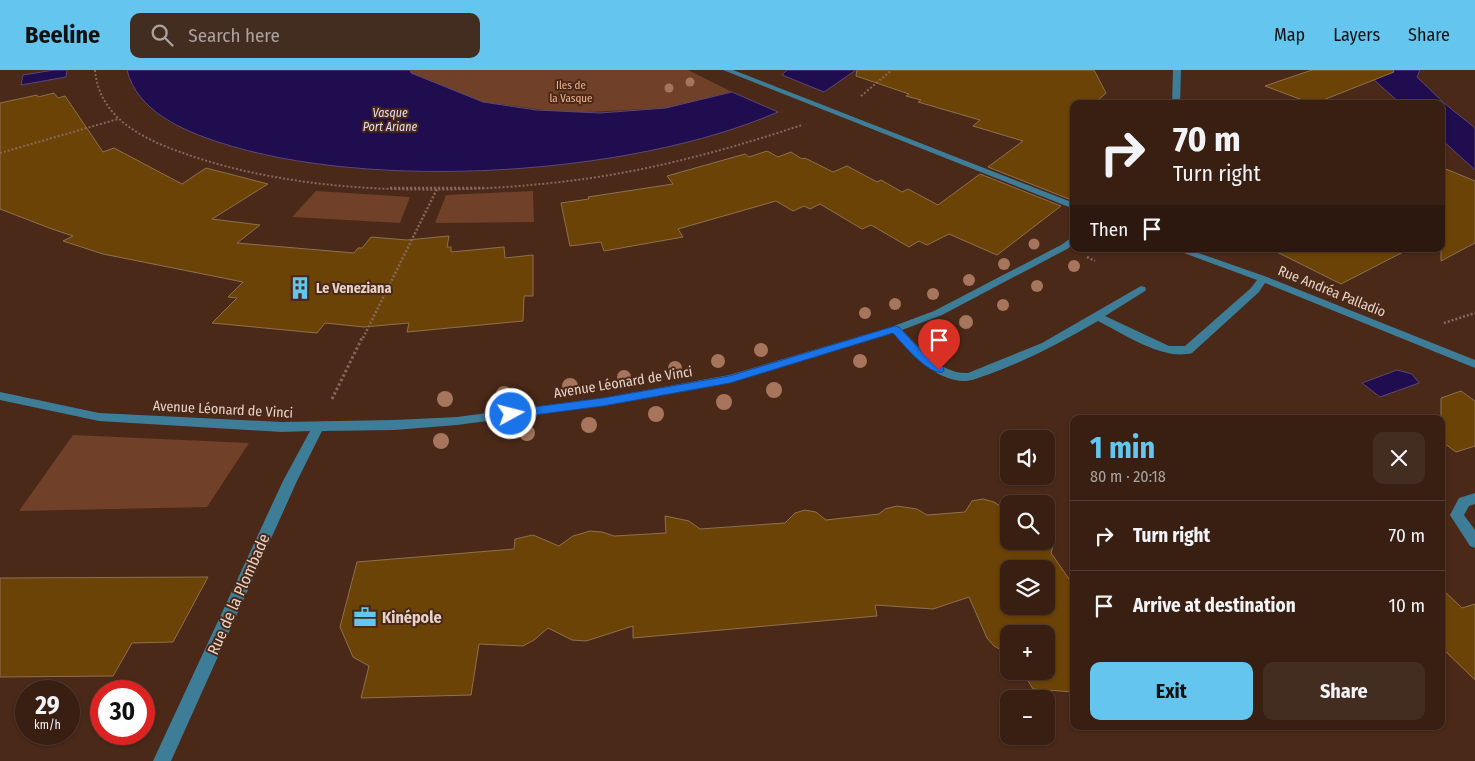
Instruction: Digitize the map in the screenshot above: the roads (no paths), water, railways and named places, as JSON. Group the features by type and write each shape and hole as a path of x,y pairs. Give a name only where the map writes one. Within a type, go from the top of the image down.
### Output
{"street":[{"path":"727,70 1070,204"},
{"path":"1176,100 1177,70"},
{"name":"Avenue Léonard de Vinci","path":"0,396 99,416 247,427 318,428 457,422 603,402 730,379 895,329 938,313 1070,242"},
{"name":"Rue Andréa Palladio","path":"1186,252 1263,279 1475,364"},
{"path":"1098,317 1167,350 1188,350 1255,290 1263,279"},
{"path":"895,329 917,353 939,370 965,378 1013,361 1098,317 1141,289"},
{"name":"Rue de la Plombade","path":"162,761 290,481 318,428"},
{"path":"1475,498 1464,502 1456,515 1475,542"}],"water":[{"path":"67,70 66,77 21,85 23,75"},
{"name":"Vasque Port Ariane","path":"127,70 410,70 411,73 483,102 536,110 600,113 666,108 732,92 778,112 718,134 650,151 576,163 500,170 423,171 349,167 280,158 218,142 176,125 151,108 140,97 132,84"},
{"path":"787,70 856,70 824,92 782,75"},
{"path":"1363,70 1420,70 1417,77 1441,100 1397,100"},
{"path":"1445,104 1475,128 1475,170 1445,143"},
{"path":"1397,370 1412,374 1419,383 1380,397 1362,383"}],"place":[{"name":"Le Veneziana","path":"300,288"},
{"name":"Kinépole","path":"365,617"}],"park label":[{"name":"Iles de la Vasque","path":"571,91"}]}
